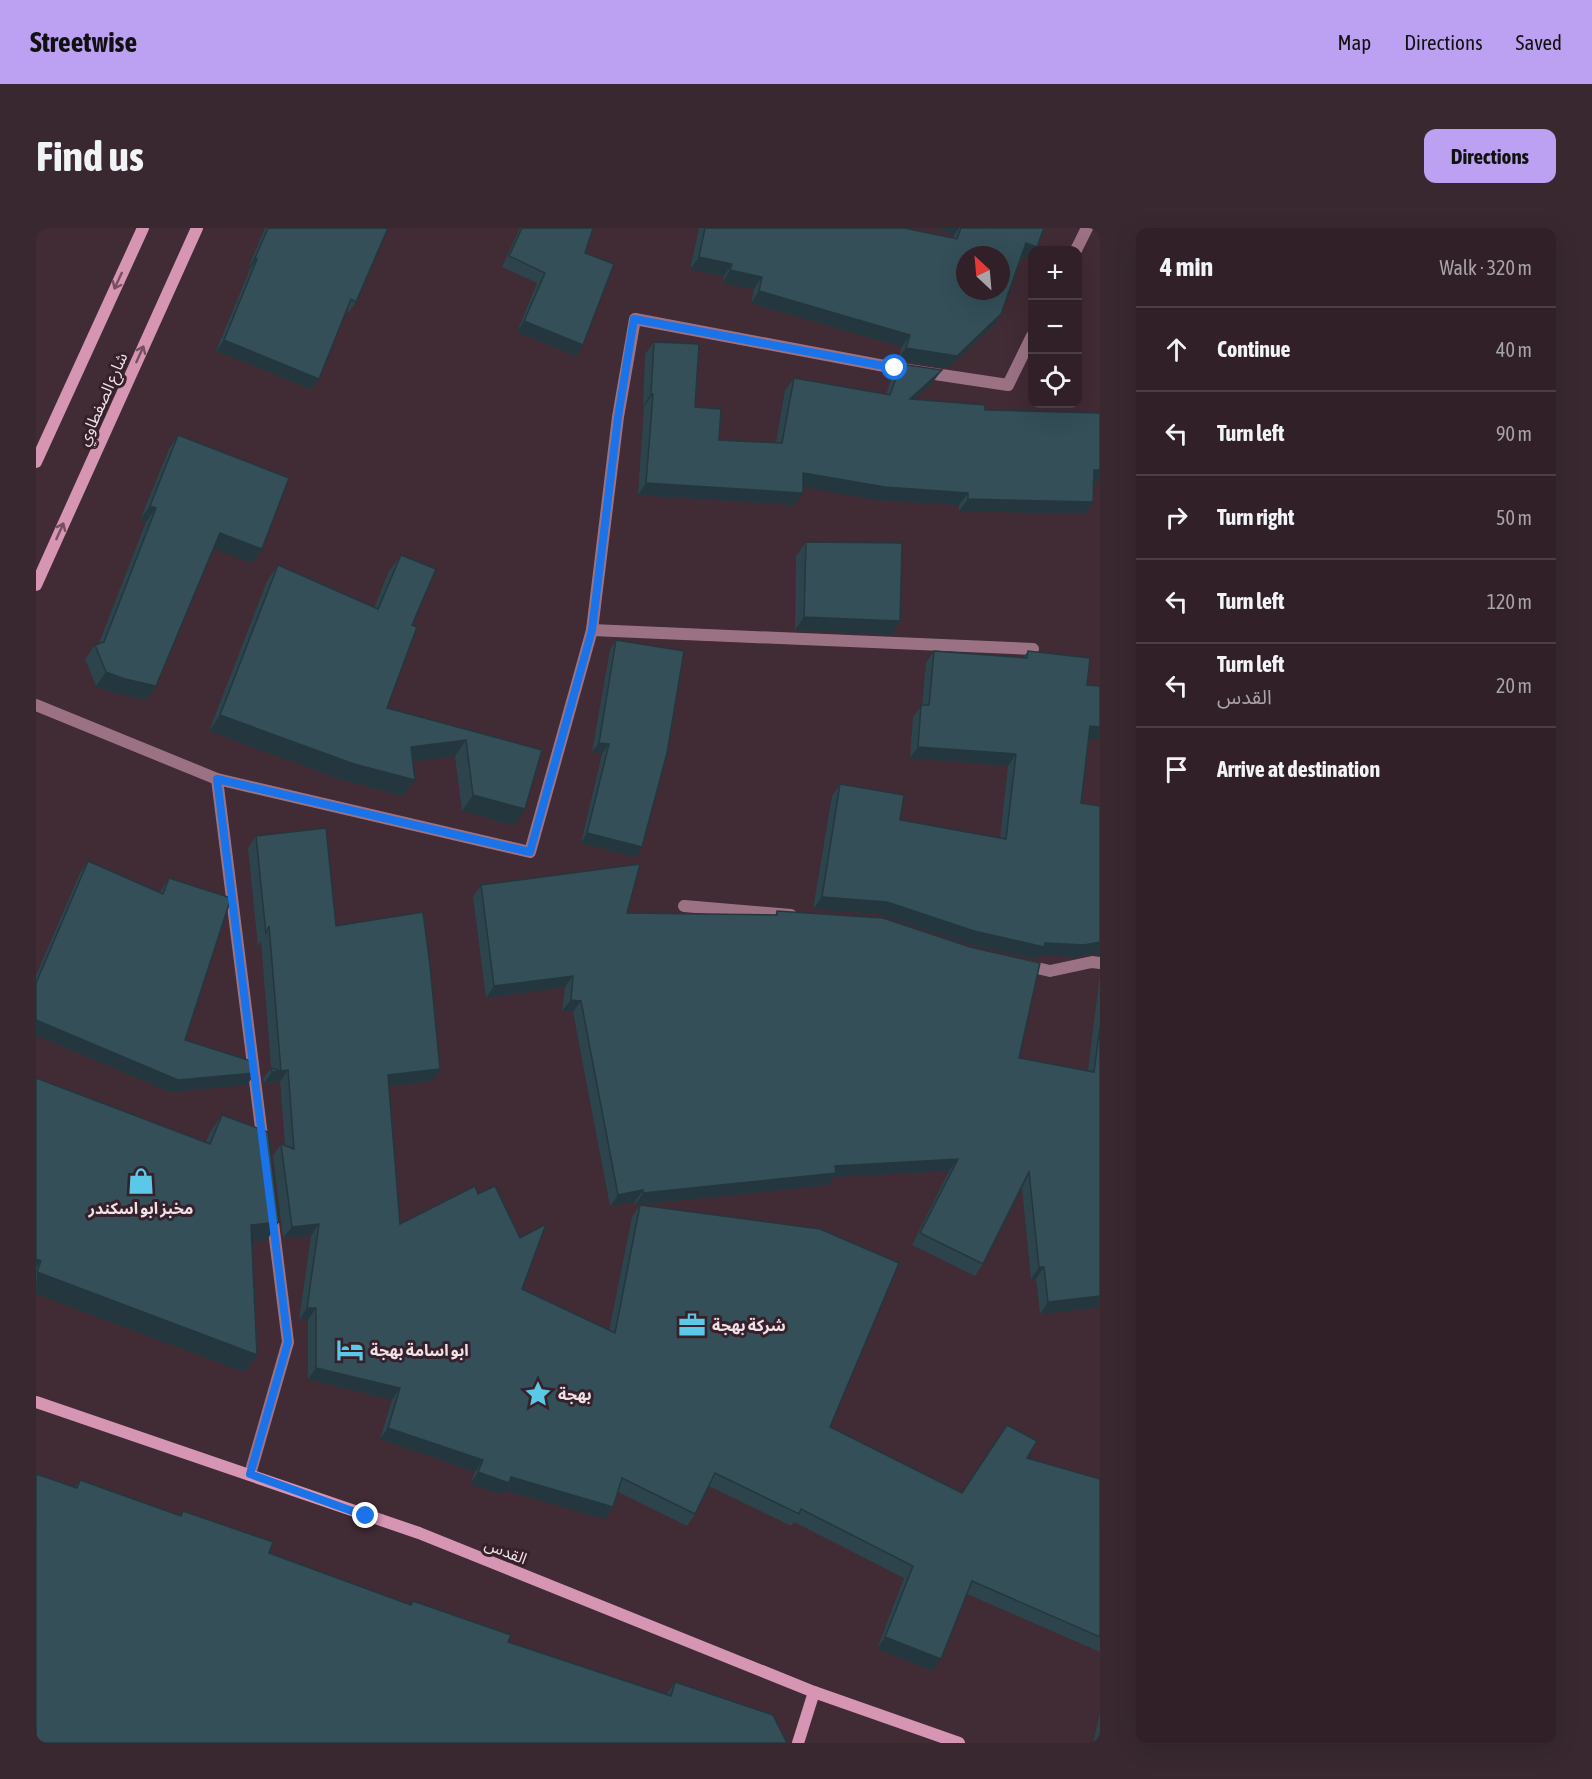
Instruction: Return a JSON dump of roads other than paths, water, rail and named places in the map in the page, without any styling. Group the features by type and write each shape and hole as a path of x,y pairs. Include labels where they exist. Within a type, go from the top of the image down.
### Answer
{"main road":[{"name":"شارع الصفطاوي","path":"36,462 142,228"},
{"name":"شارع الصفطاوي","path":"36,585 197,228"},
{"name":"القدس","path":"36,1402 419,1533 814,1692 959,1743"},
{"path":"798,1743 814,1692"}],"street":[{"path":"1078,246 1087,228"},
{"path":"36,705 217,779 530,852 592,630 618,417 634,319 895,368 1008,385 1028,344"},
{"path":"592,630 1033,649"},
{"path":"217,779 264,1154"},
{"path":"684,906 808,916"},
{"path":"1007,961 1050,971 1092,962 1100,963"},
{"path":"250,1474 288,1342 270,1201"}],"place":[{"name":"مخبز ابو اسكندر","path":"141,1181"},
{"name":"شركة بهجة","path":"692,1325"},
{"name":"ابو اسامة بهجة","path":"350,1350"},
{"name":"بهجة","path":"538,1394"}]}
